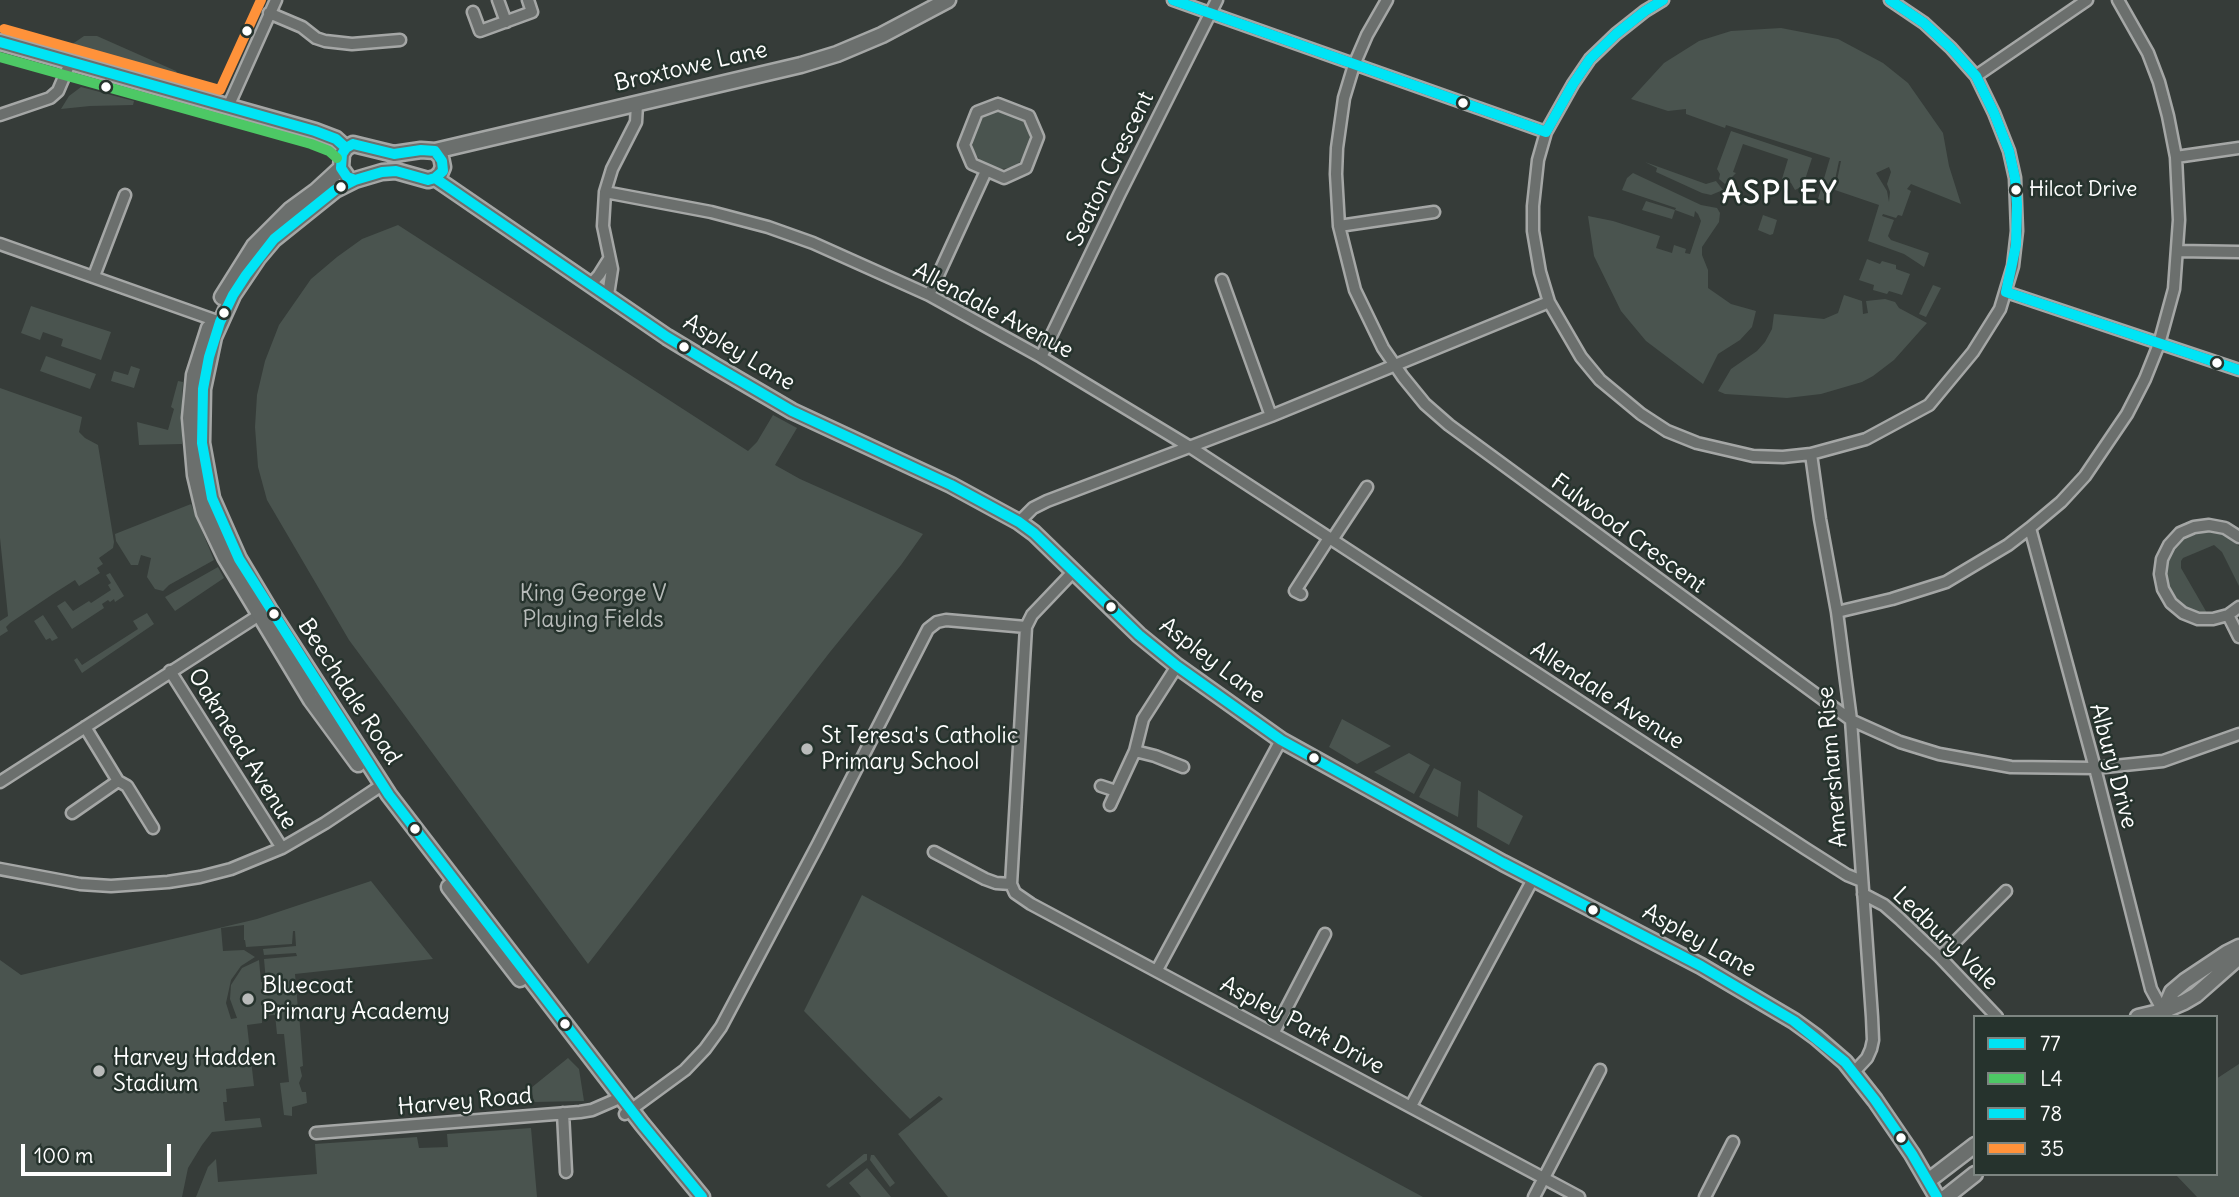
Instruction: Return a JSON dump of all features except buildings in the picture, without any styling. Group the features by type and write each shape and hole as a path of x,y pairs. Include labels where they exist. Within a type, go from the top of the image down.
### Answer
{"main road":[{"name":"Broxtowe Lane","path":"346,148 359,144 394,154 435,151 801,65 837,54 903,26 948,0"},
{"path":"0,42 336,139 346,148 341,154 341,168 347,177 355,180"},
{"path":"435,151 441,157 443,167 435,178"},
{"name":"Beechdale Road","path":"216,320 224,292 254,246 290,210 341,168"},
{"name":"Beechdale Road","path":"435,178 428,180 396,171 355,180 335,190 274,239 258,258 201,347 192,391 190,418 195,475 204,513 218,544 264,612 311,700 379,788 495,949 619,1099 691,1197"},
{"name":"Aspley Lane","path":"435,178 667,337 792,411 951,485 1019,522 1034,533 1139,635 1177,666 1281,740 1533,879 1701,966 1794,1021 1833,1052 1853,1073 1883,1111 1934,1193"},
{"path":"2163,1014 2172,992 2239,947"},
{"path":"2163,1014 2196,995 2239,957"},
{"name":"Beechdale Road","path":"629,1112 702,1197"},
{"path":"1934,1193 1973,1147"},
{"path":"1934,1193 1973,1175"}],"street":[{"path":"228,107 276,0"},
{"path":"498,0 506,22"},
{"path":"473,12 480,31 532,12 528,0"},
{"path":"1173,0 1546,132"},
{"name":"Seaton Crescent","path":"1041,357 1217,0"},
{"name":"Fulwood Crescent","path":"1387,0 1367,35 1344,97 1337,148 1336,194 1339,226 1355,290 1372,328 1394,365 1425,404 1472,444 1851,720 1900,742 1939,754 2011,768 2095,768 2163,761 2239,734"},
{"path":"1663,0 1644,11 1590,59 1546,132 1537,171 1533,231 1540,272 1549,302 1569,339 1600,380 1620,398 1667,431 1697,443 1753,456 1783,457 1811,454 1867,439 1929,405 1973,352 2000,309 2006,292 2016,245 2015,178 2009,151 1994,113 1976,76 1951,48 1924,23 1890,0"},
{"path":"1976,76 2087,0"},
{"path":"1837,612 1946,582 2008,545 2061,502 2085,476 2127,414 2159,344 2174,289 2179,220 2176,157 2159,82 2148,53 2118,0"},
{"path":"269,13 302,27 316,38 325,41 352,44 400,40"},
{"path":"0,115 50,98 58,91 70,63"},
{"path":"608,295 612,269 603,226 606,192 612,169 636,122 637,104"},
{"path":"1002,104 1029,116 1038,137 1026,168 1004,178 986,171 972,164 964,145 977,112 1002,104"},
{"path":"2176,157 2239,148"},
{"path":"929,295 986,171"},
{"name":"Allendale Avenue","path":"606,192 711,212 768,227 813,243 929,295 1041,357 1190,447 1806,849 1847,875 1862,881"},
{"path":"94,276 125,195"},
{"path":"1339,226 1434,212"},
{"path":"0,244 216,320"},
{"path":"2178,251 2239,252"},
{"path":"592,284 608,259"},
{"path":"1222,280 1271,416"},
{"path":"2006,292 2239,370"},
{"path":"1019,522 1033,508 1271,416 1549,302"},
{"name":"Amersham Rise","path":"1811,454 1837,612 1851,720 1873,1040 1867,1058 1853,1073"},
{"path":"1301,594 1296,591 1367,487"},
{"path":"2239,537 2225,528 2209,524 2180,533 2162,558 2160,574 2163,589 2171,603 2183,613 2198,619 2213,620 2228,615 2239,607"},
{"name":"Albury Drive","path":"2030,528 2151,989 2163,1014"},
{"path":"934,852 985,879 1011,884 1026,627 1032,615 1073,572"},
{"path":"0,782 264,612"},
{"path":"2228,615 2239,637"},
{"path":"629,1112 685,1070 721,1027 928,629 937,622 946,620 1026,627"},
{"path":"1110,805 1135,751 1143,719 1177,666"},
{"name":"Oakmead Avenue","path":"170,671 282,848"},
{"path":"85,726 118,781 127,786 153,828"},
{"path":"1157,970 1281,740"},
{"path":"1135,751 1183,767"},
{"path":"72,813 118,781"},
{"path":"1101,786 1116,791"},
{"path":"0,869 80,884 111,886 200,877 231,869 282,848 379,788"},
{"path":"1411,1106 1533,879"},
{"name":"Aspley Park Drive","path":"1011,884 1016,893 1031,904 1579,1197"},
{"path":"1940,957 2006,891"},
{"name":"Ledbury Vale","path":"1863,894 1884,905 1940,957 1995,1015"},
{"path":"1274,1032 1325,934"},
{"path":"1534,1197 1600,1070"},
{"name":"Harvey Road","path":"316,1133 592,1110 619,1099"},
{"path":"563,1113 566,1172"},
{"path":"1705,1197 1733,1142"}],"green space":[{"path":"1781,28 1838,39 1883,63 1908,83 1943,133 1949,166 1961,204 1911,184 1907,189 1911,191 1902,216 1898,215 1896,218 1883,214 1882,216 1894,220 1888,236 1891,240 1929,253 1924,267 1904,254 1868,241 1879,205 1835,190 1841,161 1833,189 1829,188 1825,201 1818,199 1830,158 1726,125 1725,128 1686,114 1686,109 1668,111 1631,99 1664,63 1699,41 1731,31","holes":["1889,167 1891,172 1887,184 1889,202 1887,191 1876,173"]},
{"path":"84,36 97,36 177,73 175,77 68,47"},
{"path":"81,87 134,101 133,105 61,109 69,96"},
{"path":"1001,111 1012,113 1025,124 1030,140 1028,151 1017,164 1001,169 990,167 977,156 972,140 974,129 985,116"},
{"path":"1731,131 1812,158 1803,186 1795,190 1791,183 1782,179 1788,159 1743,144 1733,172 1736,173 1725,184 1719,179 1717,169"},
{"path":"1645,162 1706,184 1716,181 1723,190 1711,195 1702,193 1656,172 1657,168"},
{"path":"1633,173 1701,205 1717,208 1720,213 1719,222 1702,247 1708,270 1708,288 1731,304 1756,311 1752,327 1740,340 1718,354 1703,384 1646,341 1621,311 1594,256 1588,216 1660,236 1656,248 1672,253 1674,245 1686,249 1685,253 1690,254 1701,221 1698,214 1695,211 1694,217 1675,210 1676,208 1622,190 1627,178"},
{"path":"1646,201 1675,210 1672,219 1642,210"},
{"path":"1763,215 1777,220 1773,234 1758,230"},
{"name":"King George V Playing Fields","path":"398,225 748,451 757,442 773,415 797,428 775,465 800,479 923,534 588,964 349,640 267,500 258,467 255,427 257,395 265,361 279,325 311,279 337,257 362,239"},
{"path":"1867,259 1880,264 1882,261 1896,265 1896,269 1910,274 1902,295 1873,290 1874,285 1859,280"},
{"path":"1933,285 1941,288 1926,317 1919,314"},
{"path":"1844,295 1862,301 1863,314 1868,313 1866,301 1885,299 1895,302 1899,308 1927,323 1894,360 1862,382 1821,394 1787,398 1725,394 1718,391 1731,369 1765,342 1772,329 1774,314 1824,319 1838,313"},
{"path":"31,306 111,332 101,360 61,346 63,339 43,332 40,340 21,333"},
{"path":"46,356 96,374 90,389 40,371"},
{"path":"131,366 140,369 134,388 111,381 114,371 128,375"},
{"path":"178,381 183,382 182,444 139,445 137,422 168,430"},
{"path":"0,388 82,417 79,432 98,445 114,542 113,548 99,558 103,564 97,568 100,573 79,586 75,580 10,623 6,627 8,631 0,636 0,621 8,616 0,538"},
{"path":"191,504 214,560 163,591 155,589 147,577 151,558 141,555 138,565 131,565 116,541 115,534"},
{"path":"2206,531 2223,534 2239,546 2239,586 2222,552 2214,545 2183,558 2181,568 2207,613 2198,613 2184,607 2172,594 2166,578 2168,560 2176,545 2190,535"},
{"path":"218,567 224,578 175,611 165,597"},
{"path":"110,573 124,596 115,602 114,599 110,602 108,600 102,604 104,608 72,629 57,606 65,601 73,611 89,601 91,603 111,590 108,585 111,583 106,575"},
{"path":"147,613 154,624 82,673 74,660 77,658 82,665 138,629 133,621"},
{"path":"43,615 58,638 52,641 50,638 46,640 34,621"},
{"path":"1342,719 1391,746 1357,764 1329,747"},
{"path":"1409,753 1430,765 1414,794 1374,772"},
{"path":"1434,768 1461,782 1458,817 1419,797"},
{"path":"1478,790 1523,816 1509,845 1477,827"},
{"path":"371,881 433,959 295,974 298,1009 291,1011 292,1014 299,1013 303,1066 300,1067 302,1076 299,1083 302,1092 306,1092 307,1103 292,1107 292,1116 284,1115 280,1083 289,1082 284,1034 277,1034 275,1015 262,1016 262,1023 247,1025 254,1086 226,1089 227,1102 223,1102 225,1121 260,1118 262,1127 212,1132 188,1168 182,1197 0,1197 0,960 21,975 257,919","holes":["244,925 246,947 292,944 295,931 296,946 263,949 264,955 296,953 297,956 264,959 266,982 261,982 259,960 242,968 231,985 230,999 237,1018 231,1019 226,1003 231,980 241,966 255,957 244,950 223,951 221,928"]},
{"path":"862,895 1423,1197 948,1197 898,1134 943,1099 939,1096 910,1119 804,1011"},
{"path":"568,1058 579,1069 584,1101 534,1102 531,1088"},
{"path":"2239,1064 2239,1197 2197,1197 2177,1176 2218,1176 2218,1078"},
{"path":"531,1128 537,1197 196,1197 208,1167 216,1159 218,1182 317,1174 315,1144 417,1137 419,1148 448,1147 447,1134"},
{"path":"867,1154 867,1160 829,1188 826,1185"},
{"path":"871,1155 874,1155 895,1183 890,1187 870,1160"},
{"path":"867,1168 891,1197 861,1197 849,1183"}],"transit line":[{"name":"35","path":"4,29 220,90 261,0"},
{"name":"78","path":"1173,0 1546,132 1590,59 1616,34 1663,0"},
{"name":"78","path":"1890,0 1924,23 1951,48 1976,76 1994,113 2009,151 2017,204 2016,245 2006,292 2239,370"},
{"name":"77","path":"0,42 315,131 336,139 346,148"},
{"name":"L4","path":"0,57 311,144 329,151 337,158"},
{"name":"77","path":"353,144 394,154 435,151 442,161 443,171 428,180 396,171 355,180 347,177 341,168 342,154 353,144"},
{"name":"77","path":"435,178 667,337 715,366 792,411 951,485 1019,522 1034,533 1139,635 1177,666 1281,740 1503,863 1701,966 1794,1021 1845,1062 1912,1154 1937,1197"},
{"name":"77","path":"355,180 335,190 274,239 246,275 220,322 203,389 202,443 212,498 239,559 389,795 642,1124 702,1197"}],"place":[{"name":"Hilcot Drive","path":"2016,190"},
{"name":"St Teresa's Catholic Primary School","path":"807,749"},
{"name":"Bluecoat Primary Academy","path":"248,999"},
{"name":"Harvey Hadden Stadium","path":"99,1071"}],"district":[{"name":"ASPLEY","path":"1780,194"}]}
